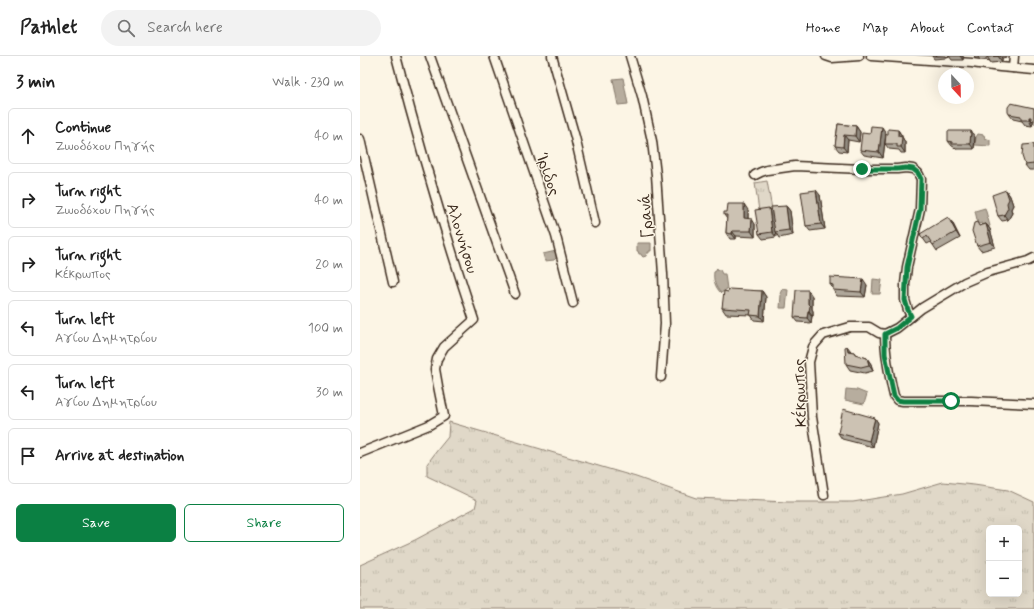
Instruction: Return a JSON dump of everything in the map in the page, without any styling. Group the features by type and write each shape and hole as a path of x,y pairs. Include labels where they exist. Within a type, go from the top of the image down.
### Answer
{"street":[{"name":"Αλοννήσου","path":"360,453 429,424 444,416 435,369 437,359 444,347 474,320 458,273 420,145 396,56"},
{"name":"Αλοννήσου","path":"430,56 515,294"},
{"name":"Ίριδος","path":"494,56 556,236 574,302"},
{"path":"552,56 576,136 595,223"},
{"name":"Γρανά","path":"630,56 642,96 652,141 656,175 663,267 665,324 661,377"},
{"path":"826,56 832,58 859,56"},
{"path":"871,56 972,63 1034,70"},
{"path":"1013,68 1014,56"},
{"path":"360,139 394,282"},
{"path":"755,175 767,170 795,166 862,169 906,168 913,169 918,173 921,179 920,209 907,267 905,300 911,316"},
{"path":"1034,258 988,272 965,282 922,308 897,328 885,334 885,354 887,366 894,396 897,400 1034,404"},
{"name":"Κέκρωπος","path":"824,495 812,417 809,362 813,347 823,336 850,327 869,328 885,334"}],"green space":[{"path":"767,181 772,209 759,211 755,183"},
{"path":"449,422 636,477 696,498 788,502 853,502 902,494 943,482 1008,490 1034,502 1034,609 360,609 360,565 415,540 475,508 477,500 427,476 427,464 448,437"}],"shaded area":[{"path":"623,78 628,104 618,105 613,79"},
{"path":"978,134 984,135 985,138 990,140 990,146 975,145"},
{"path":"985,208 990,226 984,228 982,223 978,224 975,211"},
{"path":"637,243 651,243 651,251 643,257 637,251"},
{"path":"556,251 557,257 554,260 545,261 543,254"},
{"path":"717,268 722,274 725,274 727,289 721,293 714,281 714,272"},
{"path":"873,279 882,280 880,294 872,294"},
{"path":"782,289 788,290 786,308 780,308 780,294"},
{"path":"846,389 857,390 867,394 864,404 845,400"}],"building":[{"path":"1011,103 1034,108 1034,121 1031,120 1031,117 1029,117 1029,120 1021,120 1021,116 1009,114 1008,107"},
{"path":"838,124 856,126 855,136 844,135 843,147 835,146"},
{"path":"871,126 882,127 879,152 860,150 862,133 870,134"},
{"path":"888,129 898,130 898,136 902,137 901,147 897,147 897,144 885,144"},
{"path":"948,131 971,131 970,144 952,144 952,142 948,141"},
{"path":"1034,144 1034,164 1025,165 1022,156 1023,145"},
{"path":"816,190 821,224 806,226 801,192"},
{"path":"1006,190 1009,199 1007,203 1008,208 1004,215 998,216 992,195"},
{"path":"728,204 744,204 744,218 752,219 751,231 732,231 732,234 726,233 727,215 724,215 724,212 727,212"},
{"path":"786,206 789,230 775,232 771,207"},
{"path":"769,208 772,232 759,234 755,210"},
{"path":"948,217 956,232 933,245 927,236 923,239 920,234"},
{"path":"977,222 979,226 986,224 991,242 977,246 972,231 974,223"},
{"path":"830,277 863,279 861,292 833,290 833,285 830,284"},
{"path":"729,289 762,291 760,316 750,315 751,310 722,308 724,291 728,292"},
{"path":"796,290 808,290 808,304 810,306 807,318 794,317"},
{"path":"847,346 848,351 867,358 869,365 861,367 846,364 845,347"},
{"path":"843,409 875,418 869,441 838,433"}],"route":[{"path":"862,169 913,169 918,173 921,179 920,209 907,267 905,300 911,316 897,328 885,334 885,354 894,396 897,400 951,401"}]}
